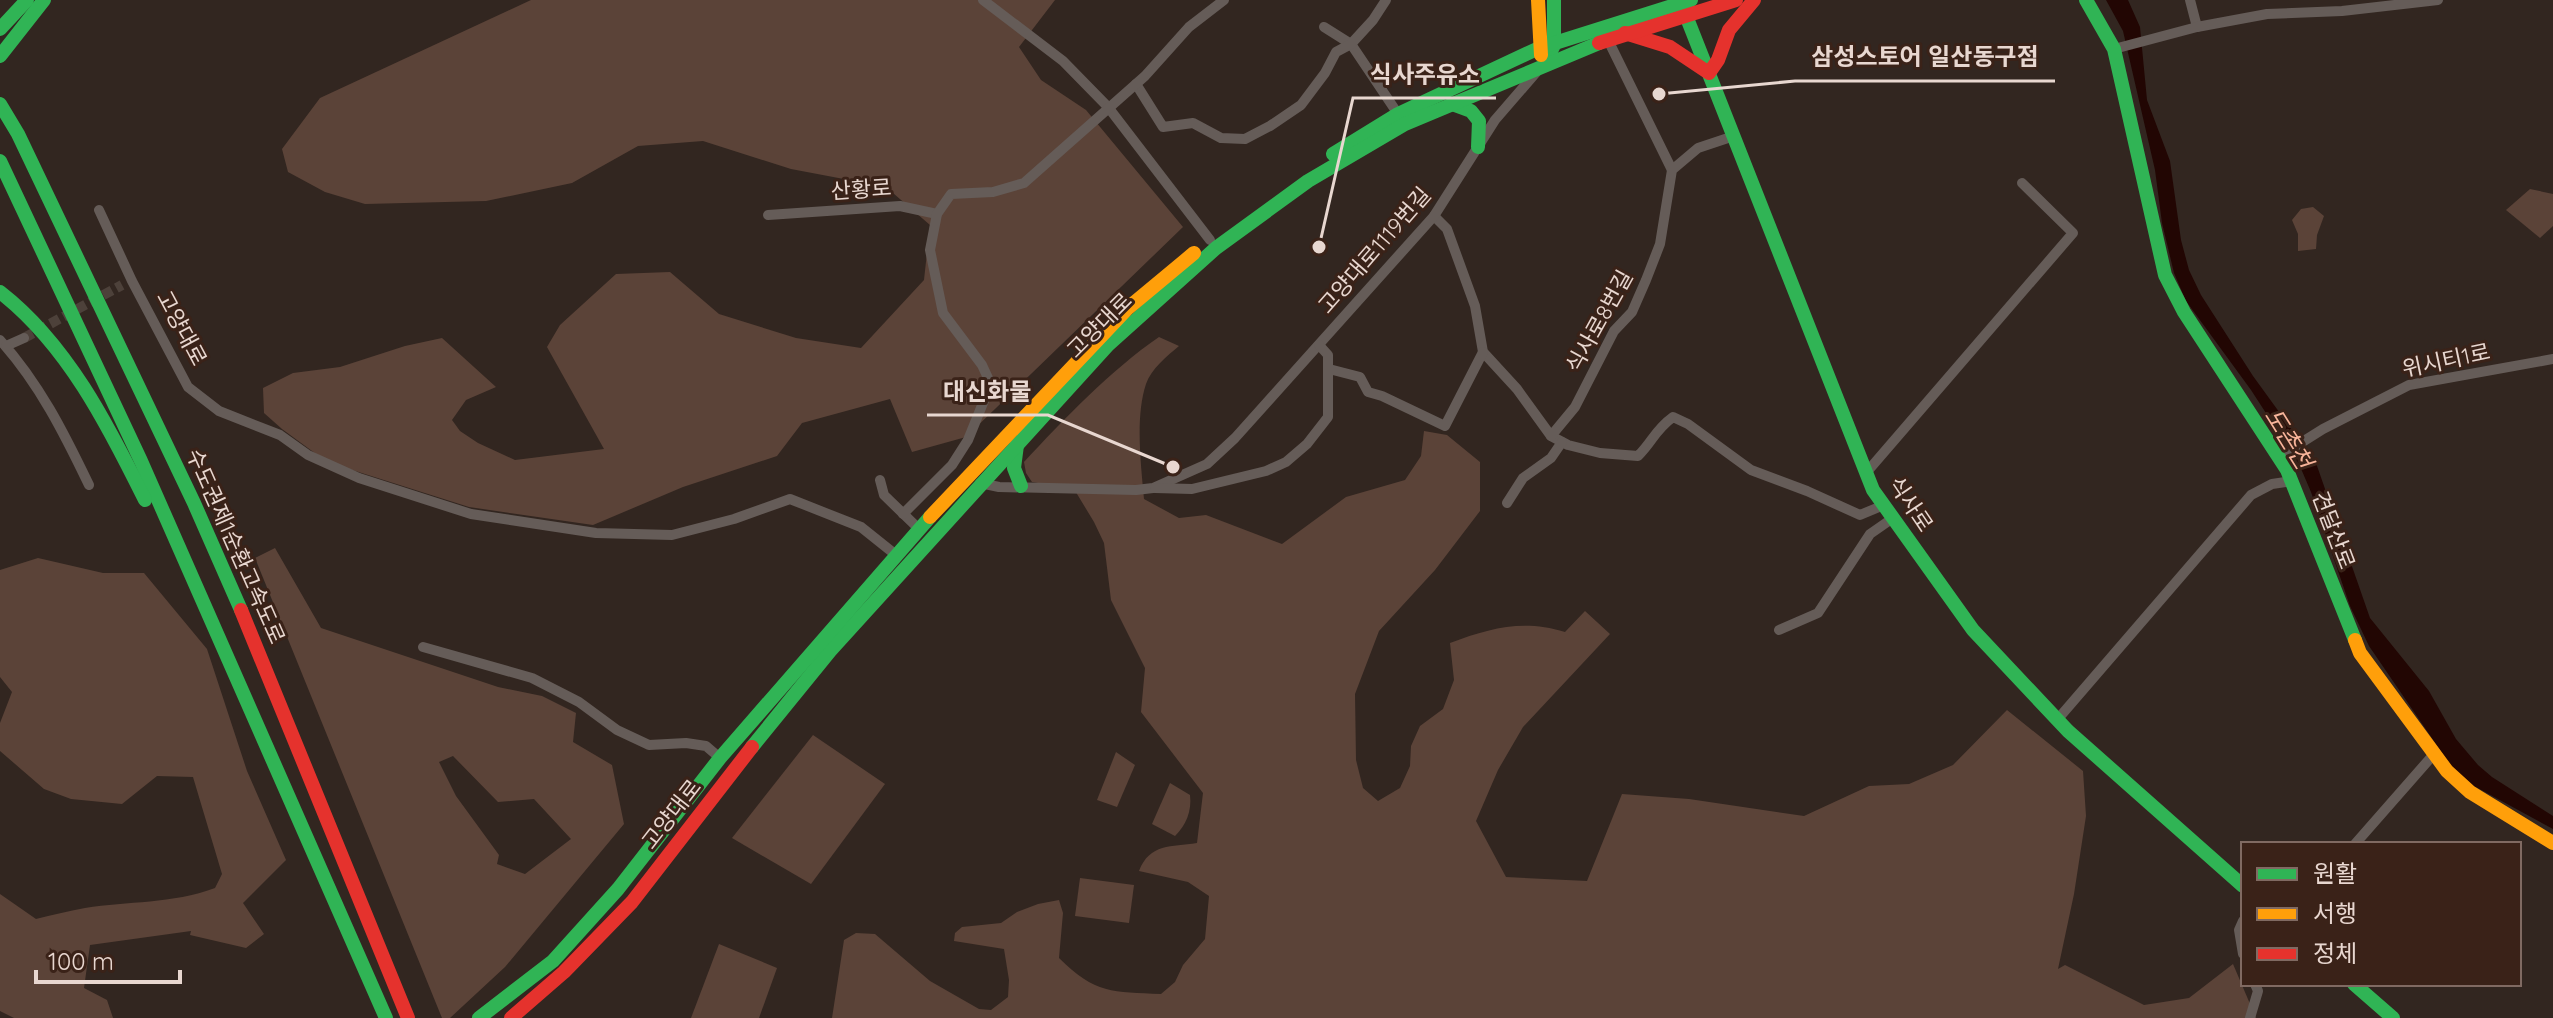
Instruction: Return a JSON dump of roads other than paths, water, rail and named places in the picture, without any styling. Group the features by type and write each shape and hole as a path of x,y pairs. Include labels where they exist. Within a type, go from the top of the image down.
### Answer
{"main road":[{"path":"0,29 27,0"},
{"path":"0,44 41,0"},
{"path":"0,56 41,0"},
{"path":"1538,0 1546,47"},
{"path":"1544,64 1554,0"},
{"name":"고양대로","path":"479,1018 553,961 618,889 720,758 965,478 1128,308 1210,240 1305,171 1398,114 1546,47 1684,5 1736,0"},
{"path":"1625,33 1641,41 1673,48 1693,65 1709,73 1718,60 1729,30 1754,0"},
{"name":"견달산로","path":"2086,0 2118,48 2165,275 2184,312 2283,454 2360,653 2447,771 2470,792 2553,843"},
{"name":"고양대로","path":"511,1018 564,972 632,902 734,769 821,663 1017,444 1108,345 1216,248 1308,181 1405,124 1625,33 1684,5"},
{"name":"식사로","path":"1684,5 1873,490 1973,630 2057,720 2241,884"},
{"path":"0,85 19,134"},
{"path":"0,104 19,134"},
{"path":"1452,104 1471,111 1479,121 1478,147"},
{"name":"수도권제1순환고속도로","path":"19,134 243,613 408,1016"},
{"path":"0,161 141,461 386,1018"},
{"path":"0,292 27,315 62,357 107,430 181,576 224,647"},
{"path":"1017,444 1014,468 1021,486"},
{"path":"2356,986 2393,1018"}],"street":[{"path":"983,0 1063,61 1108,107 1210,240"},
{"path":"903,514 952,465 968,440 985,398 988,378 982,365 943,313 930,250 937,214 951,194 993,192 1024,183 1136,84 1189,27 1224,0"},
{"path":"1136,84 1163,127 1193,123 1221,138 1245,139 1301,105 1336,52 1351,44 1386,0"},
{"path":"2190,0 2197,27"},
{"path":"2118,48 2197,27 2267,14 2342,11 2438,0"},
{"path":"1324,27 1351,44 1398,114"},
{"path":"1608,40 1672,170 1698,148 1734,136"},
{"name":"고양대로1119번길","path":"1153,488 1207,464 1235,438 1434,216 1495,120 1544,64"},
{"name":"식사로8번길","path":"1551,436 1575,407 1614,331 1632,312 1660,244 1672,170"},
{"path":"1866,473 2073,233 2022,183"},
{"name":"산황로","path":"768,215 900,206 937,214"},
{"name":"고양대로","path":"99,210 127,283 188,387 219,411 280,435 308,455 359,478 471,514 596,533 672,535 734,519 790,499 861,527 896,555"},
{"path":"1434,216 1447,229 1470,293 1483,352 1517,389 1551,436 1600,453 1638,456 1648,446 1657,429 1673,417 1688,424 1751,470 1860,515 1884,505"},
{"path":"24,338 3,343 24,366 60,425 89,485"},
{"name":"고양대로1119번길","path":"965,478 999,487 1192,489 1266,471 1286,462 1307,444 1328,417 1328,355 1319,345"},
{"path":"1329,369 1360,377 1368,392 1445,426 1483,352"},
{"name":"위시티1로","path":"2283,454 2409,385 2553,359"},
{"path":"1507,503 1523,478 1551,458 1562,442"},
{"path":"880,480 884,495 919,529"},
{"path":"2057,720 2251,495 2272,484 2292,481"},
{"path":"1779,630 1818,613 1870,534 1893,518"},
{"name":"고양대로","path":"423,647 532,678 579,702 617,730 649,745 686,743 706,746 720,758"},
{"path":"2357,842 2434,754"},
{"path":"2250,1018 2258,991 2256,986"}],"water":[{"name":"도촌천","path":"2106,0 2128,0 2140,27 2147,100 2170,161 2181,240 2189,270 2201,295 2253,376 2316,463 2370,618 2429,691 2456,739 2478,765 2553,816 2553,829 2474,786 2451,766 2369,646 2350,606 2299,464 2251,390 2186,301 2174,273 2162,223 2155,170 2123,31"}],"tunnel":[{"path":"24,338 122,285"}],"place":[{"name":"삼성스토어 일산동구점","path":"1659,94"},
{"name":"식사주유소","path":"1319,247"},
{"name":"대신화물","path":"1173,467"}]}
